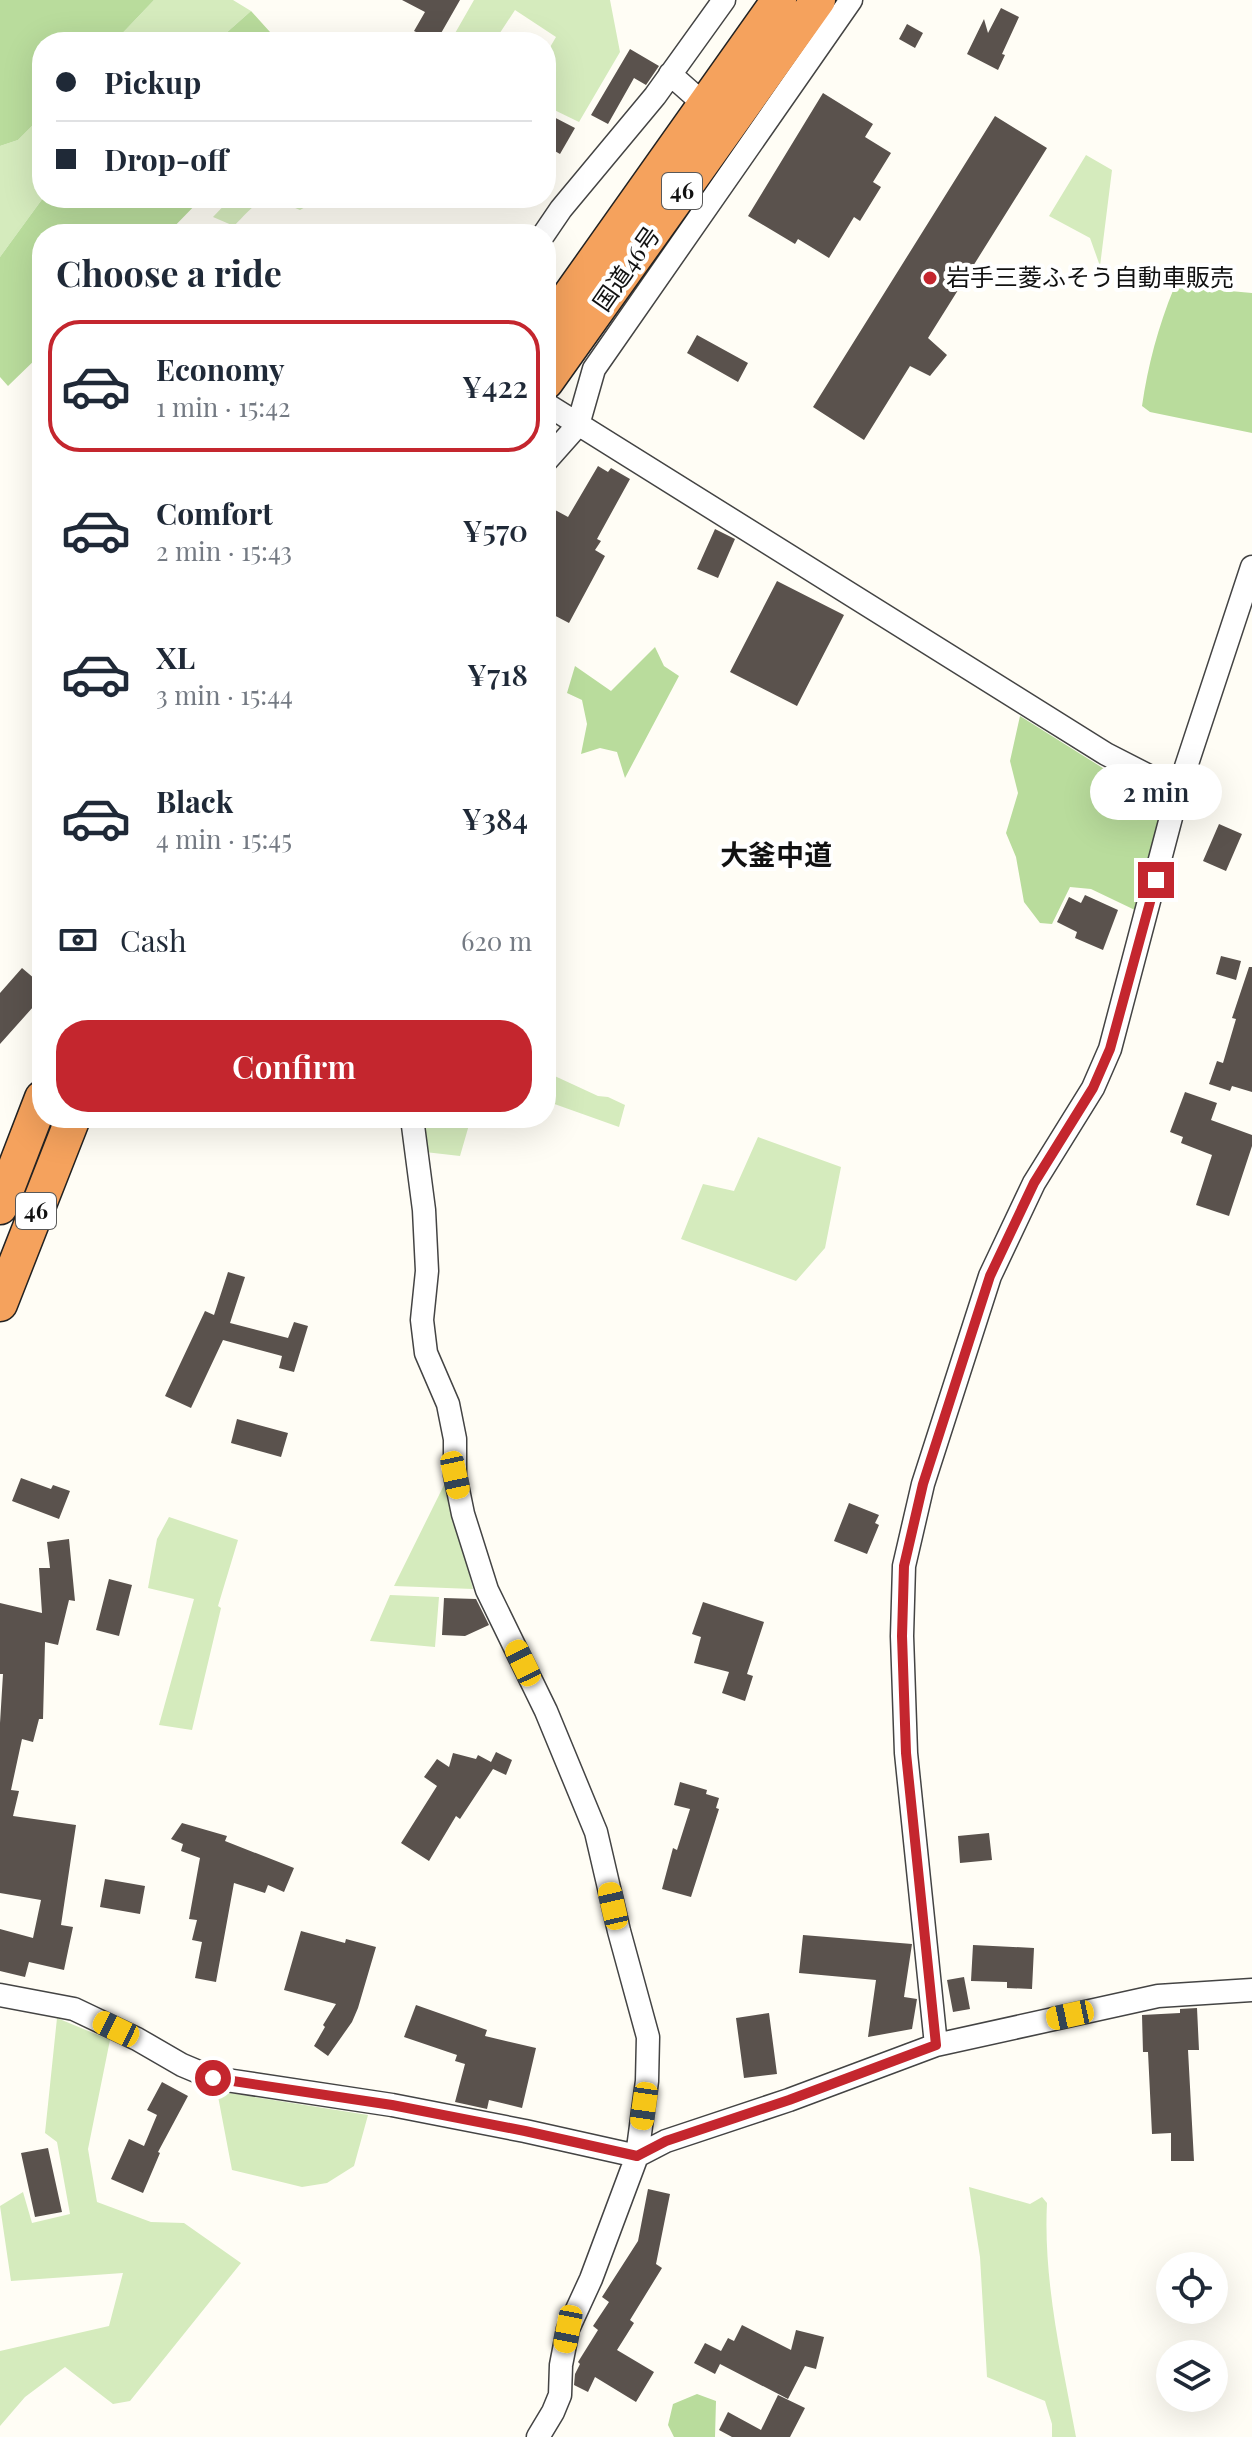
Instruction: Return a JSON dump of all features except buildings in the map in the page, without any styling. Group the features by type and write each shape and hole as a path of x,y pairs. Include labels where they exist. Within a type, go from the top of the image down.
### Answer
{"highway":[{"name":"国道46号","path":"556,315 779,0"},
{"name":"国道46号","path":"556,368 818,0"},
{"name":"46","path":"0,1207 32,1124"},
{"name":"46","path":"0,1304 69,1128"}],"street":[{"path":"551,224 636,119 724,0"},
{"path":"556,450 578,425 594,369 851,0"},
{"path":"670,74 705,105"},
{"path":"556,411 1106,754 1178,791"},
{"path":"936,2045 906,1753 902,1636 904,1566 923,1484 990,1276 1034,1183 1093,1088 1110,1049 1178,791 1252,567"},
{"path":"413,1128 424,1210 427,1271 422,1320 426,1353 448,1404 455,1439 455,1475 463,1514 487,1590 546,1711 596,1832 648,2037 647,2081 637,2156 591,2279 568,2329 561,2365 560,2395 538,2437"},
{"path":"0,1995 74,2009 213,2078 392,2105 637,2156 666,2141 789,2100 936,2045 1158,1996 1252,1990"}],"green space":[{"path":"0,0 154,0 124,32 32,32 32,126 18,140 0,146"},
{"path":"154,0 233,0 251,11 227,32 124,32"},
{"path":"474,0 610,0 620,52 579,122 556,111 556,32 548,32 515,10 501,32 456,32"},
{"path":"251,11 270,32 227,32"},
{"path":"32,126 32,208 36,208 0,257 0,146 18,140"},
{"path":"1086,155 1112,170 1100,266 1090,238 1049,216"},
{"path":"36,208 192,208 177,224 32,224 32,363 8,386 0,377 0,257"},
{"path":"222,208 252,208 236,224 213,217"},
{"path":"1174,288 1252,293 1252,433 1150,412 1142,406 1154,346"},
{"path":"655,647 664,666 679,676 625,778 617,752 600,748 581,754 587,724 582,700 567,693 575,666 611,691"},
{"path":"1020,716 1106,770 1163,792 1165,800 1137,911 1091,889 1070,887 1052,924 1040,923 1024,902 1016,857 1006,833 1018,793 1010,761"},
{"path":"556,1077 625,1105 619,1127 556,1105"},
{"path":"422,1128 468,1128 460,1156 425,1152"},
{"path":"758,1137 841,1167 825,1248 796,1281 681,1239 703,1184 734,1191"},
{"path":"446,1481 473,1589 394,1586"},
{"path":"169,1517 238,1540 218,1606 221,1608 192,1730 159,1725 194,1599 148,1588 157,1539"},
{"path":"390,1595 439,1597 435,1647 370,1641"},
{"path":"57,2018 110,2040 88,2149 97,2202 151,2222 184,2223 241,2263 130,2401 113,2404 65,2367 25,2397 0,2426 0,2351 109,2326 123,2273 11,2281 0,2206 23,2192 32,2223 70,2214 57,2142 45,2133"},
{"path":"217,2091 368,2115 354,2166 327,2183 302,2187 232,2170"},
{"path":"969,2187 1030,2204 1042,2197 1047,2203 1051,2291 1076,2437 1052,2437 1052,2424 1045,2401 987,2377 980,2257"},
{"path":"697,2394 716,2401 715,2437 674,2437 668,2425 673,2404"}],"place":[{"name":"岩手三菱ふそう自動車販売","path":"930,278"}],"district":[{"name":"大釜中道","path":"776,855"}],"route":[{"path":"213,2078 392,2105 637,2156 666,2141 789,2100 936,2045 906,1753 902,1636 904,1566 923,1484 990,1276 1034,1183 1093,1088 1110,1049 1156,880"}]}
